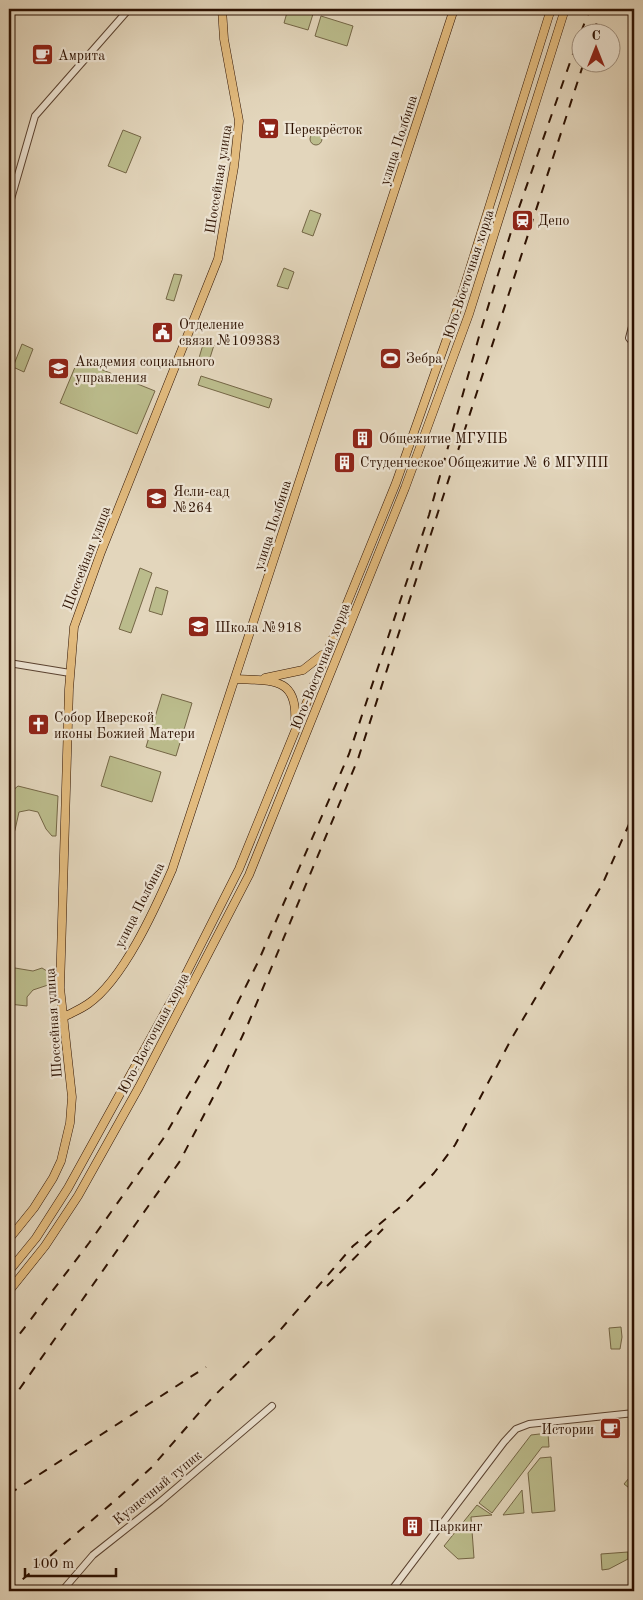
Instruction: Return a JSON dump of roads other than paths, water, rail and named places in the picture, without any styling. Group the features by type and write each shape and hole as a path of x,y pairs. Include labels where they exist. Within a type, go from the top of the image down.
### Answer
{"main road":[{"name":"Шоссейная улица","path":"9,1240 34,1208 53,1178 65,1146 72,1097 60,988 70,673 78,612 218,259 234,167 239,121 224,39 222,9"},
{"name":"улица Полбина","path":"64,1017 88,1004 106,987 122,966 172,870 454,9"},
{"name":"Юго-Восточная хорда","path":"9,1271 36,1238 68,1188 185,976 239,869 396,483 458,310 551,9"},
{"name":"Юго-Восточная хорда","path":"9,1291 45,1246 78,1196 139,1087 249,875 406,488 463,332 564,9"},
{"path":"251,680 303,670 318,661 330,644"},
{"path":"236,679 276,682 288,688 295,706 295,729"}],"street":[{"path":"9,206 34,116 129,9"},
{"path":"634,319 629,338 634,344"},
{"path":"9,663 70,673"},
{"name":"Кузнечный тупик","path":"62,1591 92,1555 160,1502 272,1406"},
{"path":"391,1591 504,1442 516,1429 529,1424 634,1414"}],"railway":[{"path":"585,22 590,9"},
{"path":"597,22 601,9"},
{"path":"9,1348 89,1243 163,1139 213,1052 258,962 349,754 429,515 480,333 515,219 570,62"},
{"path":"9,1404 180,1161 221,1082 248,1024 358,759 581,72"},
{"path":"9,1591 152,1467 212,1398 275,1336 353,1246 406,1202 434,1173 455,1145 513,1036 602,885 634,813"},
{"path":"327,1286 383,1229"},
{"path":"9,1494 206,1367"}],"place":[{"name":"Амрита","path":"42,55"},
{"name":"Перекрёсток","path":"268,129"},
{"name":"Депо","path":"522,220"},
{"name":"Отделение связи №109383","path":"163,332"},
{"name":"Зебра","path":"390,358"},
{"name":"Академия социального управления","path":"59,369"},
{"name":"Общежитие МГУПБ","path":"363,438"},
{"name":"Студенческое Общежитие № 6 МГУПП","path":"344,462"},
{"name":"Ясли-сад №264","path":"157,499"},
{"name":"Школа №918","path":"199,627"},
{"name":"Собор Иверской иконы Божией Матери","path":"38,725"},
{"name":"Истории","path":"610,1429"},
{"name":"Паркинг","path":"413,1526"}]}
